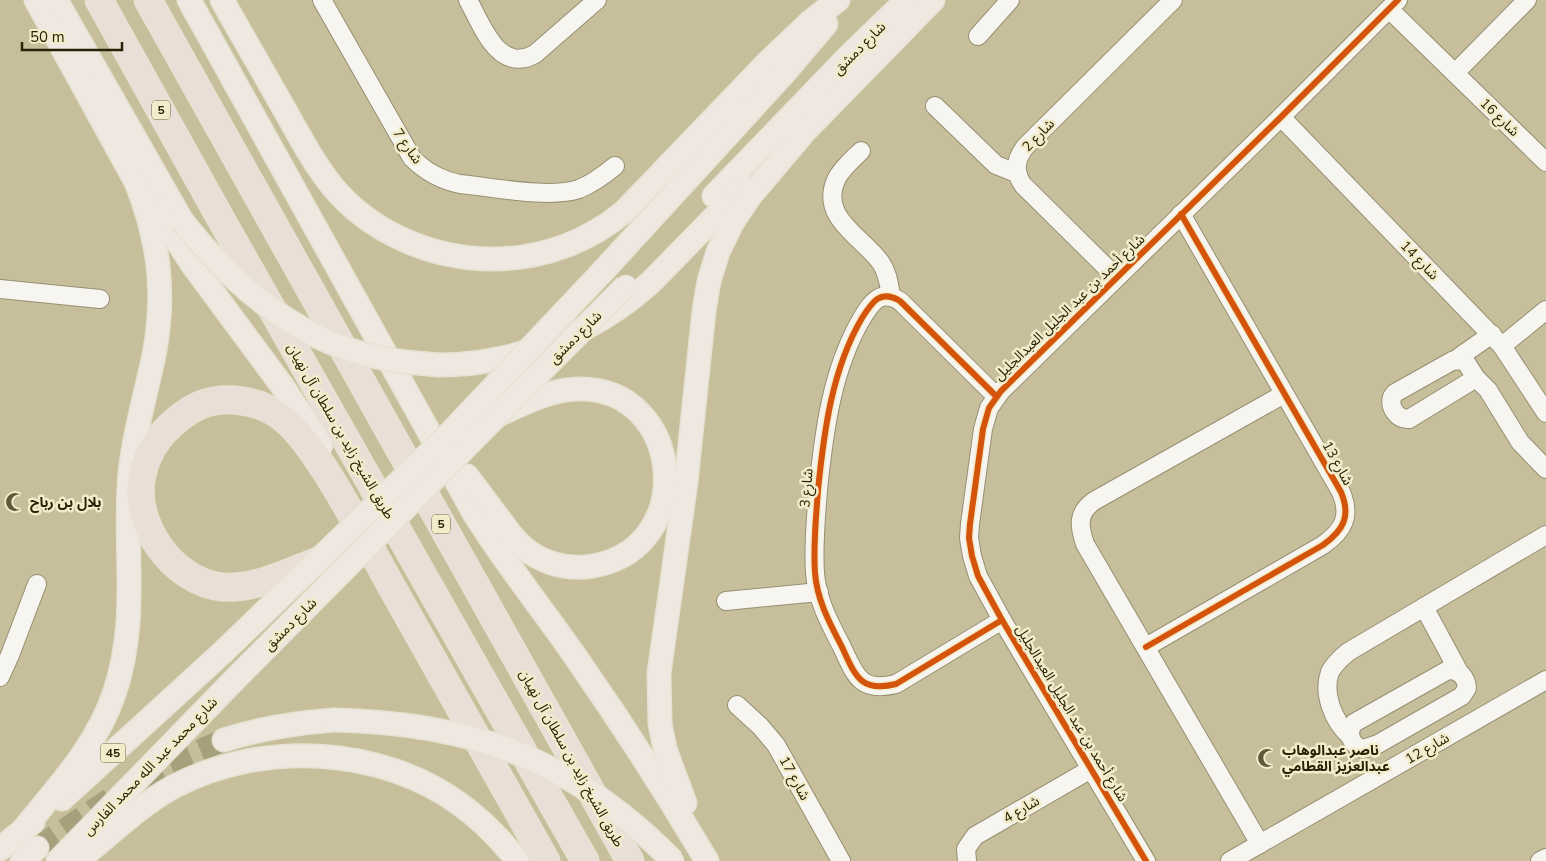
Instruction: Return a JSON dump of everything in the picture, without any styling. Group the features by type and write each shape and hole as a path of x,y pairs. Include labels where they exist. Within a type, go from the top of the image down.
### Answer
{"highway":[{"name":"طريق الشيخ زايد بن سلطان آل نهيان","path":"99,0 585,861"},
{"name":"طريق الشيخ زايد بن سلطان آل نهيان","path":"148,0 630,861"},
{"path":"318,561 265,582 222,587 203,582 185,573 162,553 146,520 141,498 141,477 152,447 176,421 189,411 206,403 240,401 258,405 284,418 298,433 322,466 356,521 461,712 546,861"}],"main road":[{"path":"36,0 124,157 192,264 277,380 324,449 398,578 431,644 461,712"},
{"path":"56,0 182,221 200,243 238,283 259,301 300,327 337,344 392,360 438,365 477,363 511,356 578,332 608,315 637,295 764,166 806,130"},
{"path":"189,0 488,535 516,577 602,694 658,779 707,861"},
{"path":"222,0 312,158 344,199 384,230 411,243 444,254 501,259 526,256 559,248 578,241 612,221 625,211 769,61 810,22 838,0"},
{"name":"شارع دمشق","path":"22,831 91,773 222,653 450,433 604,270 787,70 846,0"},
{"name":"شارع دمشق","path":"242,672 626,286 850,55 907,0"},
{"path":"711,861 674,777 665,749 660,724 658,697 662,648 686,482 704,311 709,281 716,259 732,223 750,196 806,130 934,0"},
{"path":"22,831 71,771 99,729 114,695 125,653 130,607 128,516 130,473 136,429 154,353 160,292 158,255 150,218 124,157"},
{"path":"417,410 522,547 542,559 567,568 600,565 626,553 650,532 658,518 665,493 666,481 663,454 658,440 646,420 627,403 610,395 592,390 567,390 555,392 497,416"},
{"name":"شارع محمد عبد الله محمد الفارس","path":"58,861 242,672"},
{"path":"224,740 278,726 334,720 391,722 470,737 542,763 587,789 629,820 673,861"},
{"path":"77,861 135,812 185,781 244,762 273,757 294,756 350,760 414,778 460,804 482,821 518,861"},
{"name":"45","path":"0,849 22,831"}],"street":[{"name":"شارع 7","path":"322,0 412,158 432,174 460,184 551,194 581,188 615,166"},
{"path":"468,0 494,45 508,58 515,60 522,60 535,54 597,0"},
{"path":"978,36 1010,0"},
{"name":"شارع 2","path":"1016,173 1019,156 1024,147 1173,0"},
{"path":"1455,73 1527,0"},
{"name":"شارع 16","path":"1394,4 1455,73 1546,162"},
{"name":"شارع أحمد بن عبد الجليل العبدالجليل","path":"1146,861 1002,620 978,576 969,538 986,415 996,396 1394,4"},
{"path":"935,106 996,165 1016,173 1023,186 1116,277"},
{"name":"شارع 14","path":"1281,117 1497,341 1546,413"},
{"path":"860,151 836,179 832,197 833,206 842,223 880,261 887,275 891,296 905,305 996,396"},
{"name":"شارع 13","path":"1146,647 1324,544 1332,538 1346,518 1346,508 1341,492 1181,214"},
{"path":"0,289 100,299"},
{"name":"شارع 3","path":"891,296 878,298 867,310 850,342 834,388 820,467 814,537 818,592 829,621 854,672 860,680 870,686 886,687 903,680 1002,620"},
{"path":"1546,310 1497,341 1466,367 1488,390 1520,442 1546,469"},
{"path":"1260,844 1085,544 1080,528 1083,512 1094,501 1284,394"},
{"path":"1424,607 1466,682 1465,694 1378,744 1363,749 1356,745 1341,726 1330,704 1328,694 1330,672 1341,658 1537,535 1546,521"},
{"path":"1,670 37,584"},
{"path":"726,602 818,592"},
{"path":"1350,736 1351,727 1363,717 1445,671 1455,670 1459,672"},
{"name":"شارع 12","path":"1230,861 1444,739 1544,687"},
{"name":"شارع 17","path":"737,705 760,726 776,745 841,861"},
{"path":"1431,715 1429,719 1430,728 1435,736 1444,739"},
{"path":"1402,730 1409,733 1415,739 1418,746 1417,754"},
{"name":"شارع 4","path":"967,861 966,850 976,836 1091,769"},
{"path":"1540,861 1546,858"}],"tunnel":[{"path":"141,779 167,764 224,740"},
{"path":"37,848 114,796"}],"cycle path":[{"path":"1146,861 1002,620 978,576 969,538 983,429 989,408 1001,391 1398,0"},
{"path":"1146,647 1323,545 1341,528 1345,515 1341,492 1181,214"},
{"path":"996,396 900,301 887,296 873,302 862,318 843,358 831,401 823,445 818,490 814,563 818,593 825,612 855,673 867,684 874,686 896,684 1002,620"}],"place":[{"name":"بلال بن رباح","path":"15,502"},
{"name":"ناصر عبدالوهاب عبدالعزيز القطامي","path":"1267,758"}]}
